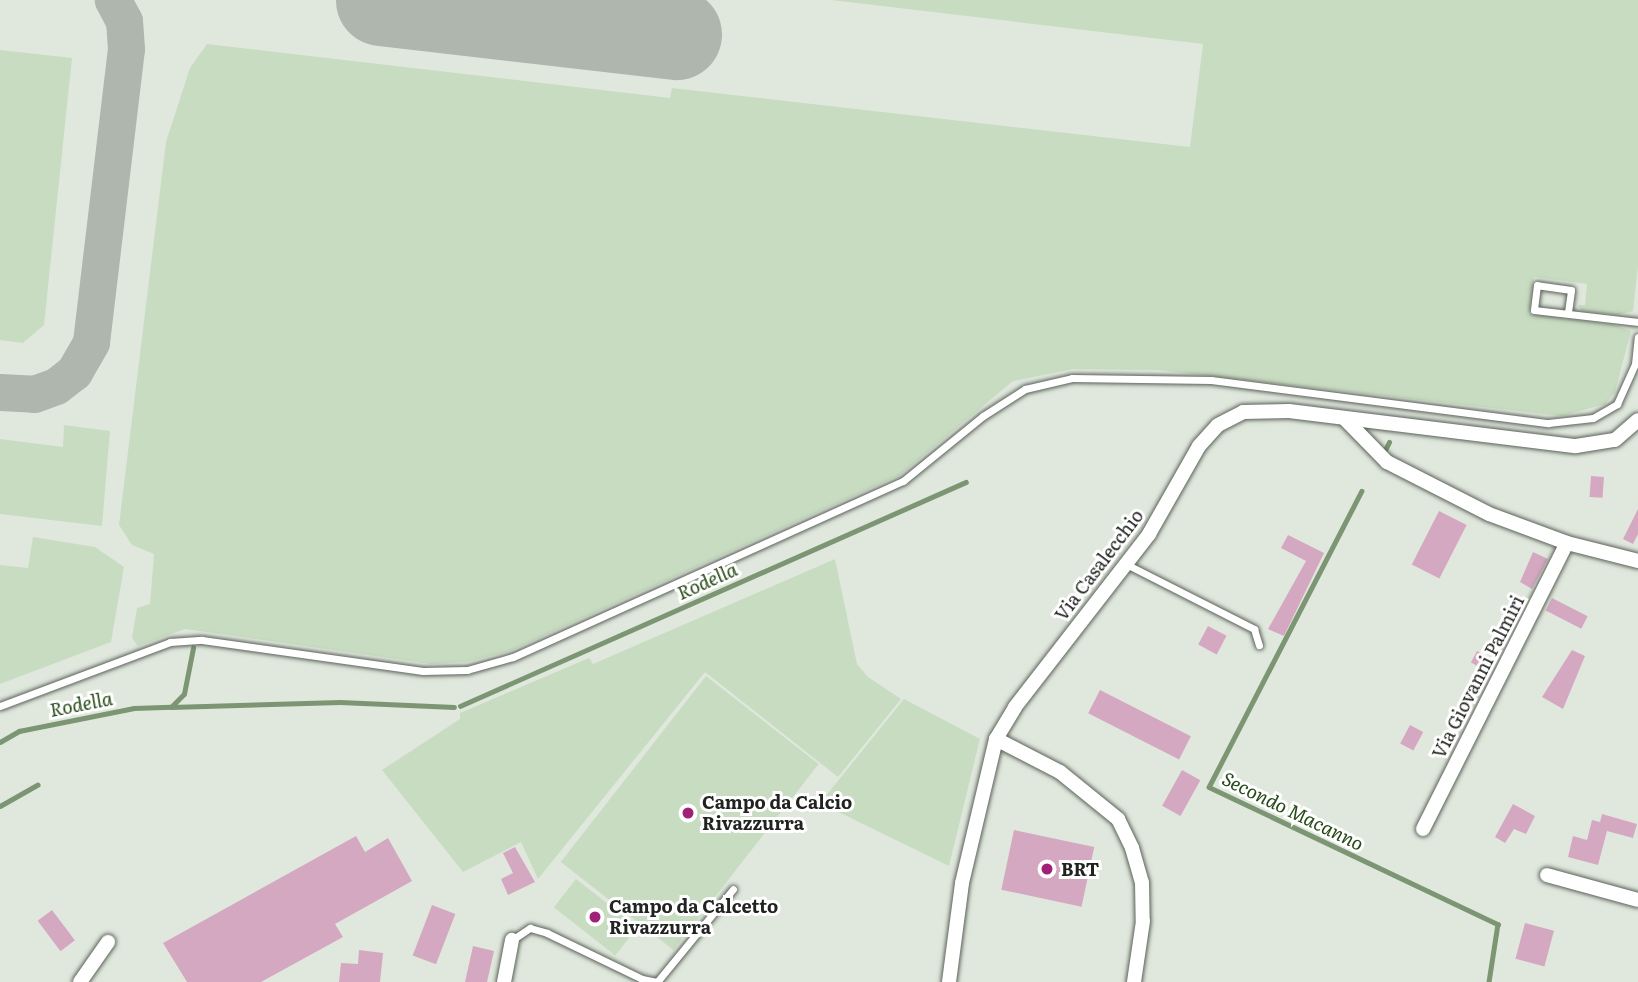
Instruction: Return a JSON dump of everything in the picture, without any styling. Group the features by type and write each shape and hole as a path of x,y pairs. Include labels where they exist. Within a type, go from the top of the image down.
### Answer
{"street":[{"name":"Via Casalecchio","path":"949,982 962,883 996,739 1015,706 1149,534 1199,446 1218,425 1243,412 1289,411 1576,446 1615,440 1638,420"},
{"path":"1344,418 1387,462 1489,514 1567,543 1638,561"},
{"name":"Via Giovanni Palmiri","path":"1423,829 1567,543"},
{"path":"996,739 1060,772 1118,819 1132,848 1142,882 1143,921 1134,982"},
{"path":"1547,875 1638,900"},
{"path":"504,982 512,940"},
{"path":"80,982 108,942"}],"lane":[{"path":"1568,312 1571,289 1537,285 1534,310 1638,322"},
{"path":"0,706 170,642 202,640 423,670 467,670 513,657 903,481 1014,396 1060,381 1143,376 1211,380 1548,423 1593,418 1617,404 1635,364 1638,337"},
{"path":"1126,563 1254,629 1259,645"},
{"path":"512,940 530,928 657,982 733,889"}],"green space":[{"path":"831,0 1638,0 1638,266 1633,311 1618,315 1581,311 1578,305 1585,305 1587,284 1534,277 1529,314 1615,325 1631,331 1615,392 1605,404 1562,416 1159,370 1073,369 1013,381 900,475 510,651 467,662 431,664 185,629 138,646 132,638 137,608 150,604 154,554 132,545 119,525 166,142 190,68 207,44 670,98 672,88 1190,147 1203,44"},
{"path":"0,50 72,58 44,325 23,343 0,340"},
{"path":"64,425 110,431 102,526 0,514 0,439 63,447"},
{"path":"33,537 95,547 124,567 111,642 0,684 0,565 28,568"},
{"path":"835,559 857,664 868,677 901,699 838,777 705,672 538,879 521,842 463,872 382,770 460,719 460,713 589,658 593,664"},
{"name":"Campo da Calcio Rivazzurra","path":"706,676 819,764 673,950 561,862"},
{"path":"904,699 980,739 949,866 820,803"},
{"name":"Campo da Calcetto Rivazzurra","path":"576,879 637,927 615,955 554,907"}],"building":[{"path":"1591,476 1604,477 1603,498 1590,497"},
{"path":"1638,509 1638,534 1633,544 1623,539"},
{"path":"1439,511 1467,525 1439,579 1412,564"},
{"path":"1288,535 1324,553 1284,636 1268,629 1306,561 1281,548"},
{"path":"1533,552 1548,559 1532,589 1520,582"},
{"path":"1552,598 1588,616 1581,629 1546,610"},
{"path":"1208,626 1227,636 1217,654 1198,645"},
{"path":"1572,650 1585,656 1563,709 1542,697"},
{"path":"1477,651 1490,658 1484,670 1471,662"},
{"path":"1100,690 1191,736 1179,759 1088,713"},
{"path":"1410,725 1423,732 1413,751 1400,744"},
{"path":"1182,770 1200,780 1180,816 1162,806"},
{"path":"1513,804 1535,816 1526,834 1514,829 1505,843 1495,837"},
{"path":"1602,814 1637,824 1633,838 1607,831 1598,865 1568,857 1573,836 1587,840 1592,820 1600,822"},
{"name":"BRT","path":"1014,830 1094,847 1082,907 1001,890"},
{"path":"356,836 365,852 388,838 412,881 335,924 343,937 261,982 187,982 163,943"},
{"path":"515,847 535,882 508,895 501,879 513,873 503,853"},
{"path":"432,905 455,914 436,964 413,955"},
{"path":"52,910 75,940 60,951 38,921"},
{"path":"1525,923 1554,931 1544,967 1515,959"},
{"path":"473,946 494,951 487,982 465,982"},
{"path":"359,950 383,953 380,982 339,982 341,963 358,964"}],"waterway":[{"name":"Secondo Macanno","path":"1384,452 1389,442"},
{"name":"Rodella","path":"460,706 966,482"},
{"name":"Secondo Macanno","path":"1362,491 1209,787 1498,924 1489,982"},
{"name":"Rodella","path":"0,742 19,731 134,708 171,707 184,694 193,648"},
{"name":"Rodella","path":"171,707 340,702 454,707"},
{"name":"Rodella","path":"0,806 37,785"}],"taxiway":[{"path":"0,392 34,394 56,386 74,372 91,342 126,49 124,21 113,0"}],"runway":[{"path":"381,0 676,34"}],"place":[{"name":"Campo da Calcio Rivazzurra","path":"688,813"},
{"name":"BRT","path":"1047,869"},
{"name":"Campo da Calcetto Rivazzurra","path":"595,917"}]}
